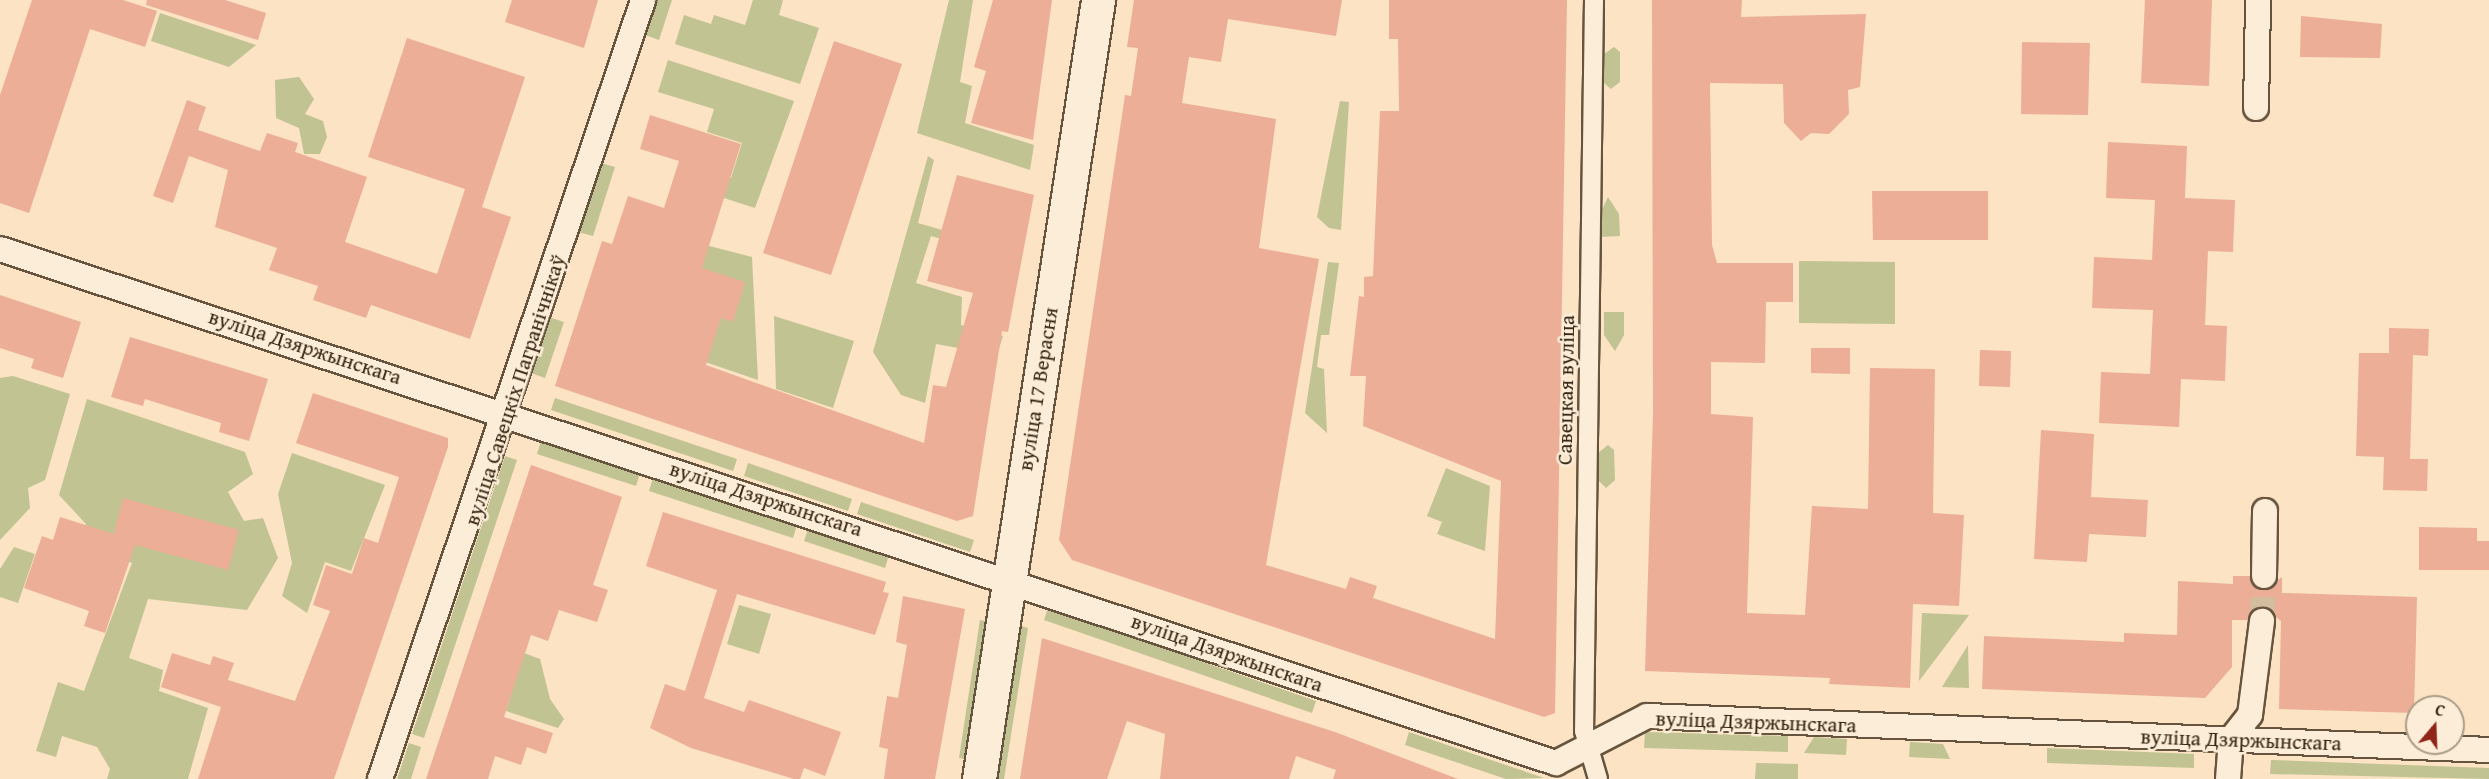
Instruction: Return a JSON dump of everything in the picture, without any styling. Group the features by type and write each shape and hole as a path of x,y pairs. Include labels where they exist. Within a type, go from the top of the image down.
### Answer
{"main road":[{"name":"вуліца 17 Верасня","path":"979,779 1098,0"}],"street":[{"name":"вуліца Савецкіх Пагранічнікаў","path":"381,779 507,415 644,0"},
{"name":"Савецкая вуліца","path":"1594,0 1588,746 1598,779"},
{"path":"2256,108 2258,0"},
{"name":"вуліца Дзяржынскага","path":"0,249 1009,578 1556,763 1647,716 2489,750"},
{"path":"2264,576 2265,511"},
{"path":"2228,779 2231,739 2250,715 2262,621"}],"green space":[{"path":"656,0 672,0 659,40 645,35"},
{"path":"753,0 783,0 779,15 819,28 800,84 675,44 684,15 711,24 714,15 745,25"},
{"path":"949,0 973,0 960,82 972,86 965,123 1034,145 1030,170 917,133"},
{"path":"160,13 256,45 229,67 151,41"},
{"path":"1614,47 1620,52 1620,82 1611,89 1604,83 1604,54"},
{"path":"668,60 794,101 755,208 674,182 680,162 731,178 742,143 707,132 714,109 658,92"},
{"path":"299,77 314,99 305,114 323,121 327,137 320,154 304,154 299,128 276,118 275,80"},
{"path":"1340,101 1349,102 1341,230 1329,228 1317,217"},
{"path":"928,156 934,160 918,223 1018,252 1016,261 931,236 916,283 962,297 961,325 1003,336 997,355 936,344 925,403 901,395 873,352"},
{"path":"601,163 615,167 593,236 578,232"},
{"path":"1608,197 1619,214 1620,236 1600,237 1600,214"},
{"path":"659,233 752,257 758,380 635,338"},
{"path":"1799,261 1895,262 1895,324 1799,323"},
{"path":"1328,262 1339,263 1329,335 1321,335 1317,367 1324,369 1327,433 1305,413"},
{"path":"1604,312 1624,312 1624,335 1615,351 1604,335"},
{"path":"774,316 854,341 833,408 776,389"},
{"path":"549,317 564,322 545,378 531,373"},
{"path":"13,376 70,394 45,480 28,488 30,508 0,540 0,378"},
{"path":"555,398 737,459 733,471 551,410"},
{"path":"87,399 245,452 253,474 228,492 244,521 263,518 278,558 247,610 148,599 129,658 163,670 159,691 208,708 188,779 107,779 110,769 97,747 62,736 56,757 36,751 58,682 84,691 132,563 80,543 86,524 59,495"},
{"path":"541,441 640,473 636,486 537,454"},
{"path":"1608,445 1614,450 1615,480 1606,488 1599,481 1598,453"},
{"path":"292,453 385,485 351,571 325,562 307,613 282,596 292,563 278,494"},
{"path":"505,456 517,460 424,738 412,734"},
{"path":"748,463 852,499 848,511 744,476"},
{"path":"1446,468 1490,486 1485,551 1437,534 1442,522 1427,516"},
{"path":"653,478 797,525 793,538 649,491"},
{"path":"861,502 974,540 970,552 857,514"},
{"path":"808,529 889,555 885,568 804,541"},
{"path":"14,547 35,554 18,603 0,597 0,569"},
{"path":"739,605 771,614 759,654 727,644"},
{"path":"1048,608 1316,701 1312,713 1044,620"},
{"path":"1922,613 1969,615 1919,681"},
{"path":"980,620 990,622 969,760 959,758"},
{"path":"1021,626 1028,628 1004,779 996,779"},
{"path":"1968,645 1969,688 1942,687"},
{"path":"524,653 540,659 550,699 564,719 558,728 506,711"},
{"path":"1409,732 1544,778 1506,779 1405,745"},
{"path":"1645,732 1788,736 1788,752 1644,748"},
{"path":"1814,737 1847,739 1846,755 1804,753"},
{"path":"1910,742 1943,744 1950,759 1909,757"},
{"path":"409,743 421,747 411,779 397,779"},
{"path":"2047,748 2194,754 2194,768 2047,763"},
{"path":"2271,760 2489,768 2489,779 2270,774"},
{"path":"1756,763 1798,764 1798,779 1755,779"}],"building":[{"path":"32,0 123,0 157,11 145,47 90,29 29,213 0,203 0,95"},
{"path":"147,0 225,0 266,13 258,40 146,5"},
{"path":"512,0 598,0 584,48 505,22"},
{"path":"993,0 1052,0 1033,140 971,123 986,71 974,67"},
{"path":"1134,0 1342,0 1336,36 1228,19 1221,62 1189,57 1182,103 1276,119 1259,248 1319,259 1266,565 1346,589 1350,577 1377,586 1373,598 1495,639 1501,481 1363,426 1366,376 1350,376 1359,296 1364,297 1364,277 1373,276 1380,111 1399,111 1398,39 1389,39 1389,0 1567,0 1555,713 1544,717 1072,560 1059,540 1125,95 1131,96 1138,48 1127,47"},
{"path":"1652,0 1742,0 1741,17 1866,14 1860,87 1848,90 1849,114 1829,134 1811,133 1801,141 1784,123 1783,84 1710,83 1712,245 1717,263 1793,263 1793,302 1766,302 1765,363 1711,362 1711,414 1753,417 1747,613 1805,615 1812,506 1868,509 1870,368 1935,369 1933,513 1964,515 1959,606 1913,604 1910,688 1829,684 1830,678 1645,671 1653,414"},
{"path":"2145,0 2212,0 2209,86 2141,83"},
{"path":"2301,16 2382,24 2380,58 2300,57"},
{"path":"407,38 525,77 482,207 511,217 470,339 371,305 366,318 313,300 318,286 269,270 277,248 215,227 228,170 189,156 173,203 153,196 187,100 206,107 198,130 260,151 267,133 298,143 295,152 367,177 345,242 437,274 465,189 368,157"},
{"path":"834,41 902,64 831,275 763,253"},
{"path":"2022,42 2090,43 2088,115 2021,114"},
{"path":"650,115 741,144 702,268 745,282 733,322 721,318 706,365 924,443 933,385 946,387 973,293 927,281 957,175 1034,195 1008,332 1002,331 973,516 957,521 555,386 602,241 612,244 628,196 664,208 679,161 640,149"},
{"path":"2108,142 2187,146 2185,198 2235,200 2233,252 2208,251 2205,325 2227,326 2225,381 2181,379 2179,427 2099,423 2101,372 2150,374 2153,310 2092,308 2094,257 2152,260 2155,200 2106,198"},
{"path":"1872,191 1988,191 1988,240 1873,240"},
{"path":"0,295 81,322 63,378 31,368 34,359 0,348"},
{"path":"2389,328 2429,329 2428,356 2413,355 2410,459 2428,459 2427,491 2383,490 2384,457 2356,456 2359,353 2389,353"},
{"path":"130,337 268,379 249,441 219,432 221,423 145,399 143,406 111,397"},
{"path":"1811,348 1850,348 1850,374 1811,373"},
{"path":"1980,350 2011,351 2010,387 1979,386"},
{"path":"313,393 448,438 448,447 334,779 198,779 221,707 161,687 172,653 210,665 213,656 234,663 228,680 295,701 330,611 313,605 326,565 352,574 364,538 378,543 399,477 296,443"},
{"path":"2041,430 2094,434 2091,497 2148,500 2146,537 2089,534 2087,562 2034,559"},
{"path":"531,465 622,497 593,585 608,590 597,622 559,610 548,641 531,635 504,717 553,733 546,754 527,747 521,765 495,756 488,779 426,779"},
{"path":"123,498 239,530 228,570 135,545 105,633 84,626 89,611 24,588 42,536 53,540 60,517 114,534"},
{"path":"663,512 886,582 883,592 889,593 875,635 737,594 704,698 744,712 749,700 841,732 825,776 804,768 800,779 794,779 691,748 650,728 665,684 685,691 717,590 646,566"},
{"path":"2419,527 2477,528 2477,541 2489,541 2489,570 2419,570"},
{"path":"2233,576 2250,576 2263,590 2282,577 2282,593 2417,597 2414,695 2405,695 2405,713 2279,709 2281,621 2263,607 2248,620 2232,620 2232,667 2205,698 1982,689 1984,636 2124,642 2124,633 2177,635 2178,581 2233,584"},
{"path":"903,596 965,609 935,779 884,779 888,749 879,747 887,696 898,698 907,645 896,642"},
{"path":"1042,638 1335,732 1458,779 1333,779 1336,770 1296,756 1289,779 1160,779 1165,734 1127,721 1107,779 1020,779"}],"tunnel":[{"path":"2262,621 2264,576"}]}
